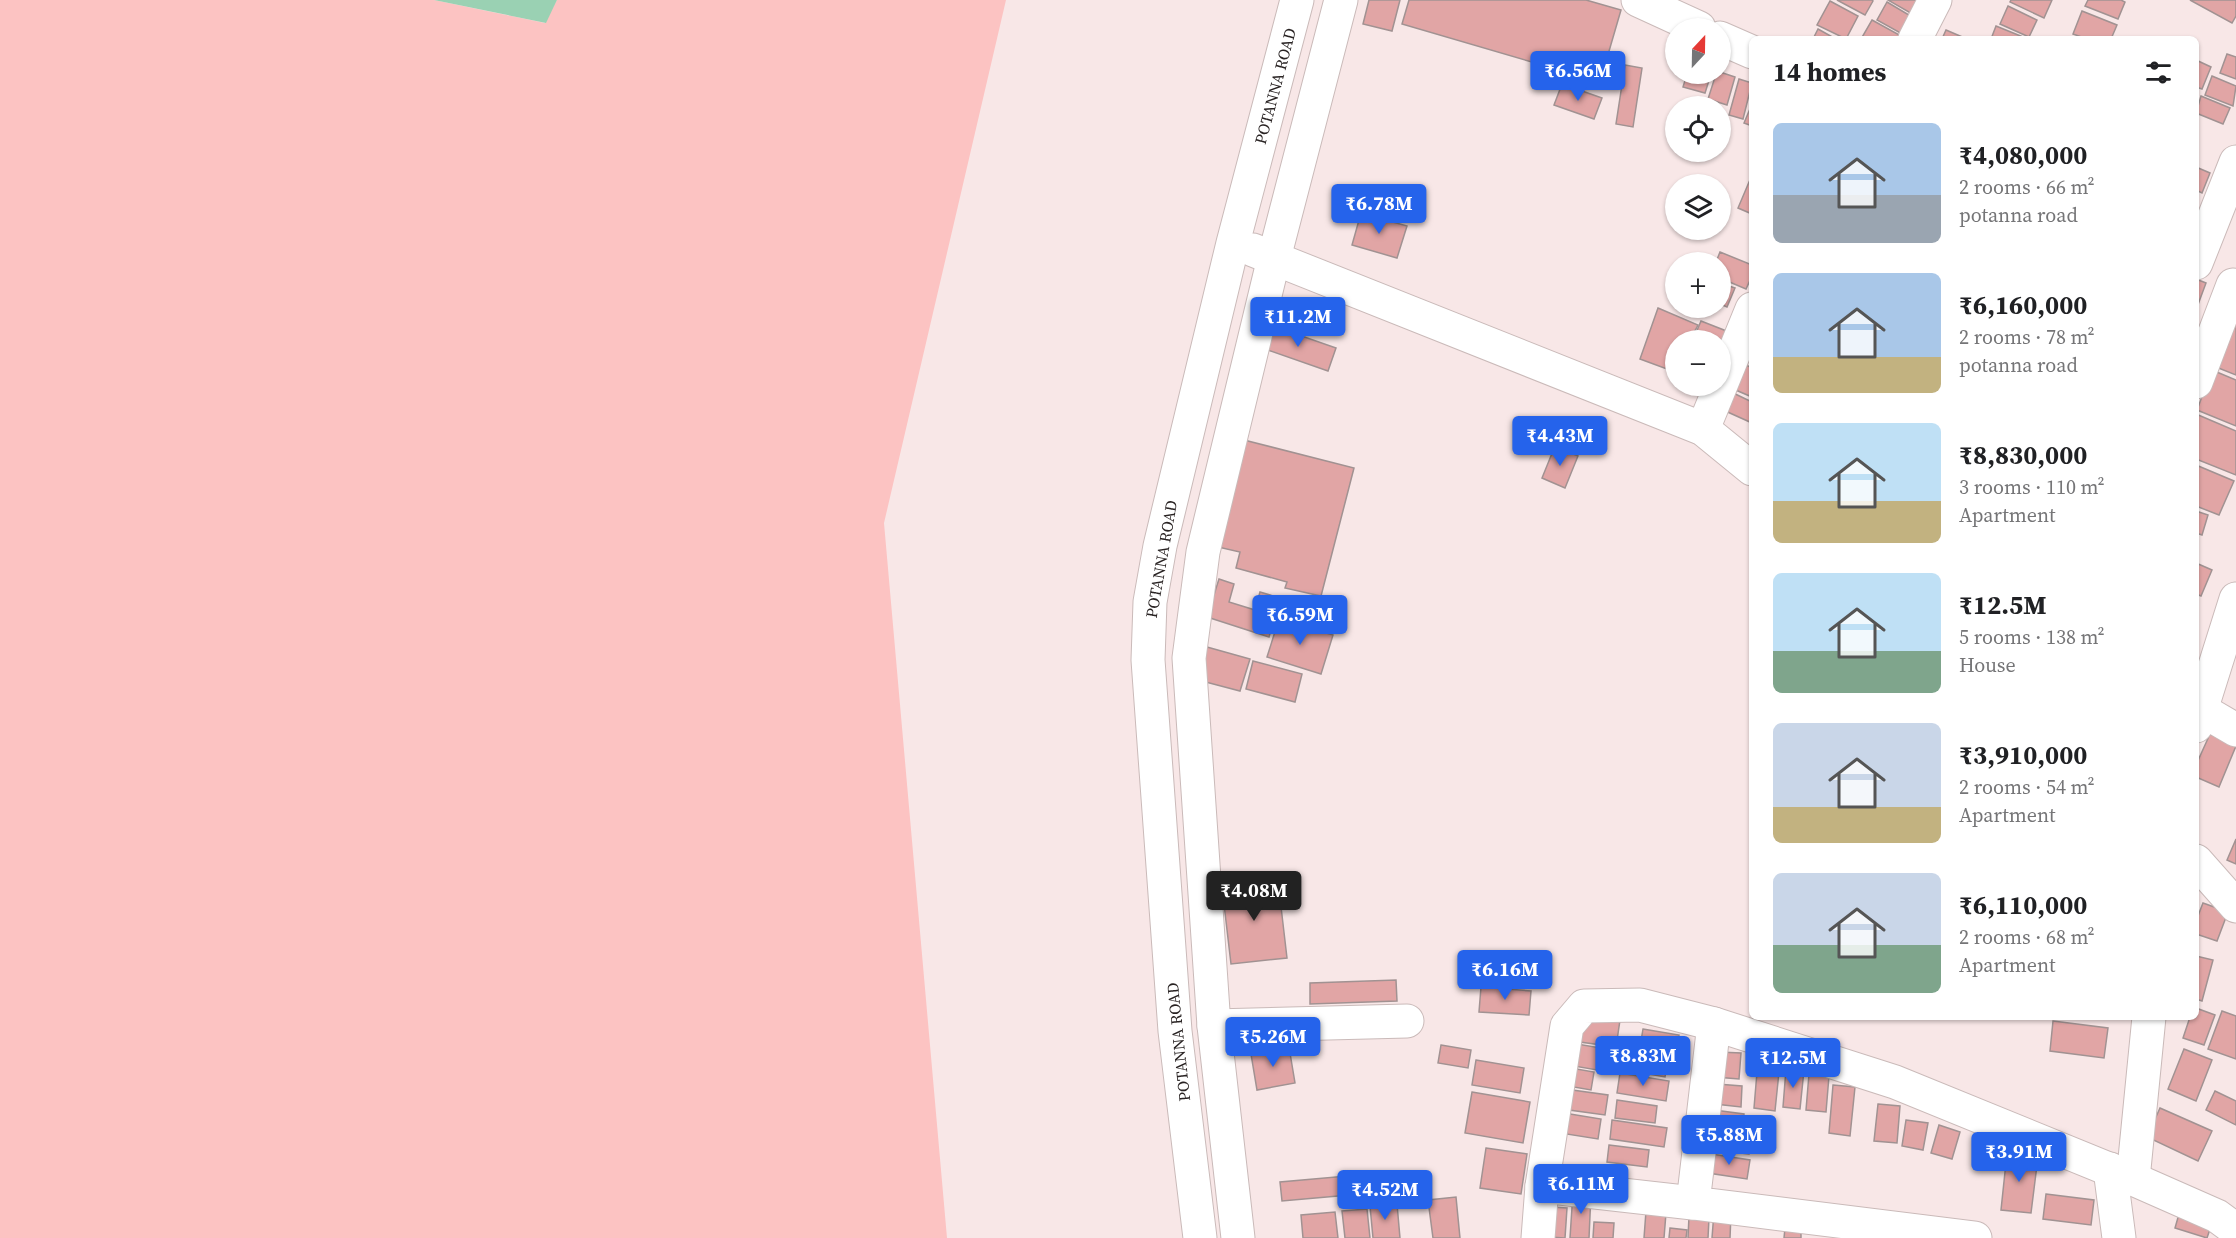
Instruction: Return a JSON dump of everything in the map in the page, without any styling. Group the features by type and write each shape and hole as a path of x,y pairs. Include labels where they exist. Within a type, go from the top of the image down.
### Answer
{"street":[{"name":"POTANNA ROAD","path":"1200,1238 1175,1030 1148,660 1150,602 1160,546 1233,243 1297,0"},
{"path":"1238,1238 1214,1026 1189,658 1203,552 1274,258 1341,0"},
{"path":"1638,0 1677,18"},
{"path":"1917,36 1935,0"},
{"path":"1731,43 1749,51"},
{"path":"2199,255 2236,162"},
{"path":"1233,243 1703,429 1749,467"},
{"path":"2199,269 2235,286 2199,375"},
{"path":"1703,429 1749,316"},
{"path":"2199,714 2236,599"},
{"path":"2199,717 2236,730"},
{"path":"2199,864 2236,906"},
{"path":"1538,1238 1542,1186 1567,1026 1584,1006 1640,1005 1714,1024 1895,1082 2126,1173 2217,1216 2236,1230"},
{"path":"2119,1238 2126,1173 2138,1133 2149,1020"},
{"path":"1214,1026 1407,1021"},
{"path":"1693,1203 1714,1024"},
{"path":"1542,1186 1975,1238"}],"shaded area":[{"path":"0,0 434,0 545,23 557,0 1006,0 884,523 947,1238 0,1238"},
{"path":"434,0 557,0 546,23"}],"building":[{"path":"1369,0 1400,0 1392,31 1363,24"},
{"path":"1409,0 1586,0 1621,10 1600,82 1402,24"},
{"path":"1837,0 1872,0 1873,1 1865,15"},
{"path":"1888,0 1923,0 1914,15"},
{"path":"2011,0 2052,0 2044,18 2010,2"},
{"path":"2088,0 2125,2 2118,19 2085,6"},
{"path":"2190,0 2236,0 2236,16 2232,23"},
{"path":"1830,1 1858,16 1848,36 1840,36 1817,25"},
{"path":"1887,2 1914,18 1904,35 1877,20"},
{"path":"2008,6 2037,20 2029,36 2000,24"},
{"path":"2082,11 2117,25 2112,36 2073,34"},
{"path":"1872,20 1901,36 1863,36"},
{"path":"1996,26 2021,36 1992,36"},
{"path":"1818,29 1831,36 1814,36"},
{"path":"1946,30 1960,36 1943,36"},
{"path":"2227,54 2236,57 2236,79 2220,73"},
{"path":"2199,61 2211,67 2202,89 2199,88"},
{"path":"1625,65 1642,68 1633,127 1616,124"},
{"path":"1731,76 1735,77 1730,96 1709,96 1713,84 1731,84"},
{"path":"2212,76 2236,86 2233,106 2205,95"},
{"path":"1739,79 1749,82 1749,95 1743,119 1731,116"},
{"path":"1562,84 1602,98 1594,119 1554,105"},
{"path":"1684,84 1708,84 1705,93 1683,87"},
{"path":"2201,96 2230,108 2223,124 2199,114"},
{"path":"1749,111 1749,125 1744,123"},
{"path":"2199,168 2210,173 2202,193 2199,192"},
{"path":"1749,182 1749,213 1738,208"},
{"path":"1361,213 1407,226 1397,258 1352,245"},
{"path":"1731,256 1749,264 1749,282 1746,289 1731,283"},
{"path":"2199,280 2206,283 2199,302"},
{"path":"1658,308 1665,311 1665,318 1682,318 1698,325 1695,330 1665,330 1665,368 1640,359"},
{"path":"1701,321 1724,330 1697,330"},
{"path":"2228,323 2236,326 2236,375 2211,365"},
{"path":"1267,324 1336,348 1328,371 1259,347"},
{"path":"1742,363 1749,366 1749,396 1731,388"},
{"path":"2212,370 2236,380 2236,426 2199,411 2199,405"},
{"path":"1731,392 1749,401 1749,422 1721,409 1727,396 1731,396"},
{"path":"2199,415 2236,431 2236,475 2199,460"},
{"path":"1244,440 1354,468 1321,596 1285,588 1287,582 1236,568 1240,552 1218,547"},
{"path":"1555,446 1578,456 1565,488 1542,478"},
{"path":"2199,466 2234,481 2219,515 2199,507"},
{"path":"2199,512 2208,515 2202,535 2199,534"},
{"path":"2199,564 2212,570 2201,596 2199,595"},
{"path":"1219,579 1234,584 1229,602 1255,610 1260,592 1280,598 1269,637 1207,617"},
{"path":"1279,619 1333,635 1321,674 1267,657"},
{"path":"1207,647 1250,659 1240,691 1198,680"},
{"path":"1253,661 1302,674 1295,702 1246,689"},
{"path":"2210,734 2236,746 2219,787 2199,778 2199,758"},
{"path":"2236,839 2236,864 2227,860"},
{"path":"1278,881 1287,958 1231,964 1222,887"},
{"path":"2203,903 2228,912 2217,941 2199,935 2199,913"},
{"path":"2199,957 2213,960 2202,1001 2199,1000"},
{"path":"1396,980 1397,1001 1310,1004 1310,983"},
{"path":"1481,987 1531,991 1529,1015 1479,1012"},
{"path":"2199,1009 2215,1015 2204,1045 2183,1038 2189,1020 2199,1020"},
{"path":"2222,1011 2236,1016 2236,1059 2208,1049"},
{"path":"1584,1014 1620,1020 1616,1047 1580,1042"},
{"path":"2053,1021 2108,1028 2104,1058 2050,1051"},
{"path":"1643,1029 1679,1035 1676,1053 1640,1047"},
{"path":"1565,1042 1601,1048 1597,1070 1562,1064"},
{"path":"1441,1045 1471,1050 1468,1068 1438,1063"},
{"path":"1289,1047 1295,1083 1257,1090 1251,1054"},
{"path":"2184,1049 2212,1060 2196,1101 2168,1089"},
{"path":"1628,1051 1668,1059 1665,1077 1625,1070"},
{"path":"1718,1052 1741,1053 1739,1079 1715,1077"},
{"path":"1476,1060 1524,1068 1520,1093 1472,1085"},
{"path":"1758,1060 1780,1062 1775,1111 1754,1108"},
{"path":"1565,1067 1594,1072 1591,1090 1562,1085"},
{"path":"1786,1069 1804,1070 1800,1109 1783,1107"},
{"path":"1620,1073 1669,1081 1666,1101 1617,1093"},
{"path":"1809,1074 1829,1076 1826,1112 1806,1110"},
{"path":"1717,1084 1742,1086 1741,1107 1715,1104"},
{"path":"1833,1085 1855,1087 1850,1136 1829,1133"},
{"path":"1565,1089 1608,1095 1605,1115 1562,1109"},
{"path":"2215,1091 2236,1101 2236,1125 2206,1110"},
{"path":"1472,1092 1530,1102 1523,1143 1465,1133"},
{"path":"1617,1100 1657,1106 1655,1123 1615,1118"},
{"path":"1878,1104 1900,1106 1897,1143 1874,1141"},
{"path":"2160,1108 2212,1131 2198,1161 2147,1137"},
{"path":"1714,1110 1744,1114 1743,1130 1713,1127"},
{"path":"1564,1113 1601,1119 1598,1139 1560,1133"},
{"path":"1612,1120 1667,1128 1664,1147 1610,1139"},
{"path":"1906,1120 1928,1123 1923,1150 1902,1146"},
{"path":"1939,1125 1960,1132 1952,1159 1931,1153"},
{"path":"1714,1131 1751,1136 1749,1154 1712,1150"},
{"path":"1609,1145 1649,1150 1647,1167 1607,1162"},
{"path":"1486,1148 1527,1154 1521,1194 1480,1188"},
{"path":"2007,1153 2038,1157 2031,1213 2001,1210"},
{"path":"1711,1154 1750,1160 1747,1179 1708,1173"},
{"path":"1347,1176 1349,1195 1282,1201 1280,1182"},
{"path":"1573,1192 1591,1193 1589,1238 1570,1238"},
{"path":"2046,1194 2094,1200 2091,1225 2043,1219"},
{"path":"1456,1197 1460,1238 1433,1238 1428,1200"},
{"path":"1397,1204 1400,1238 1373,1238 1370,1206"},
{"path":"1551,1207 1567,1208 1565,1238 1549,1237"},
{"path":"2181,1207 2214,1217 2207,1238 2175,1228"},
{"path":"1367,1209 1370,1238 1345,1238 1342,1211"},
{"path":"1646,1211 1666,1213 1664,1238 1644,1238"},
{"path":"1335,1212 1338,1238 1303,1238 1301,1215"},
{"path":"1714,1212 1731,1214 1730,1238 1712,1238"},
{"path":"1689,1216 1709,1218 1708,1238 1688,1238"},
{"path":"1594,1222 1614,1223 1613,1238 1593,1238"},
{"path":"1670,1228 1687,1230 1686,1238 1669,1238"},
{"path":"1785,1228 1801,1229 1801,1238 1784,1238"}]}
